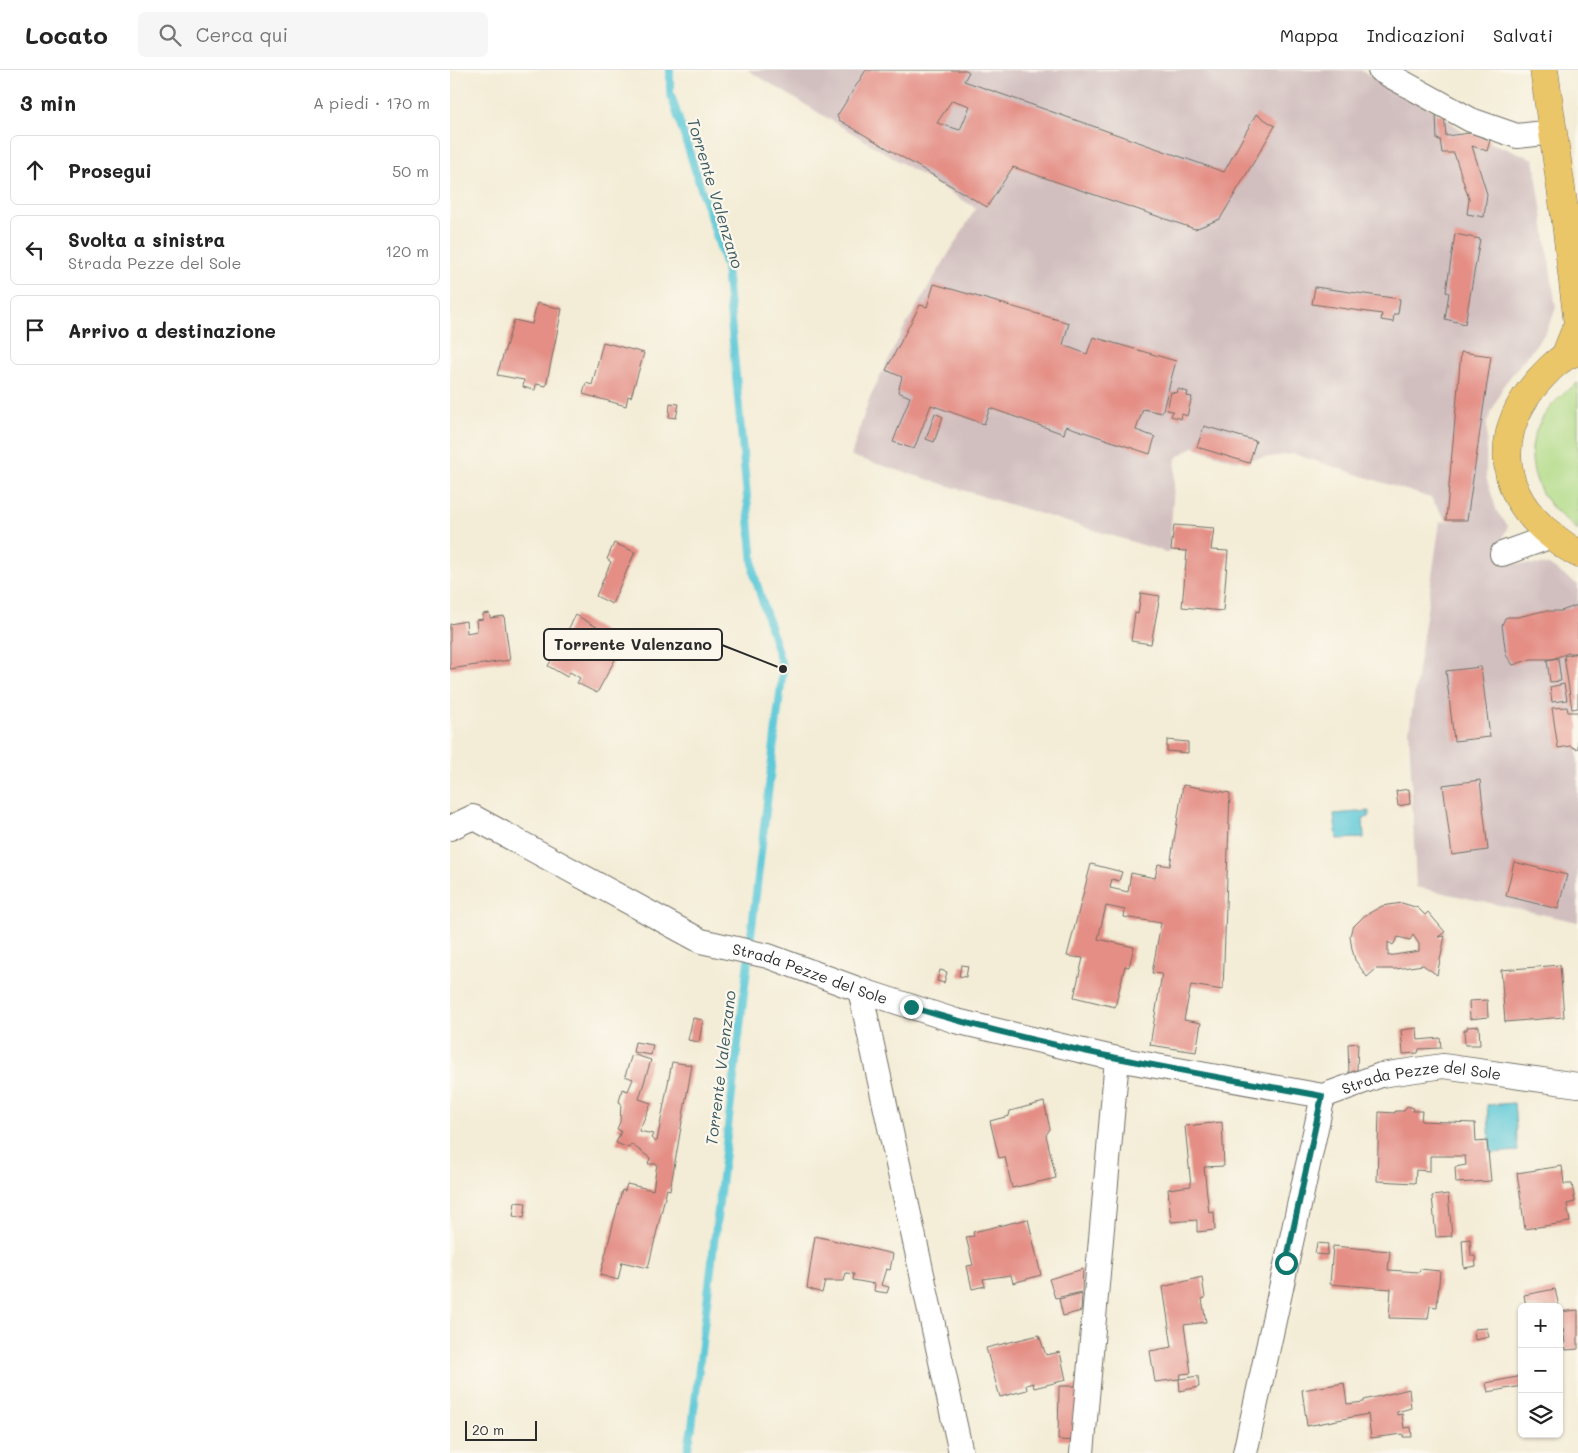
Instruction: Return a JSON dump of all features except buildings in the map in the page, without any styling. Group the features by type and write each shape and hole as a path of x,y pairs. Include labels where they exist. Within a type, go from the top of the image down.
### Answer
{"main road":[{"path":"1544,70 1554,132 1578,324 1572,353 1548,370 1518,407 1510,428 1507,452 1509,477 1519,499 1535,521 1552,536 1578,553"}],"street":[{"path":"1380,70 1471,120 1517,136 1554,132"},
{"path":"1502,554 1552,536"},
{"name":"Strada Pezze del Sole","path":"450,828 473,817 700,941 765,955 860,990 956,1021 1117,1059 1322,1096 1382,1075 1443,1066 1578,1085"},
{"path":"860,990 961,1453"},
{"path":"1082,1453 1117,1059"},
{"path":"1252,1452 1322,1096"}],"shaded area":[{"path":"748,70 1360,70 1441,115 1465,133 1534,159 1556,308 1546,332 1503,386 1487,422 1486,477 1497,512 1508,526 1499,546 1500,563 1549,565 1578,585 1578,922 1416,887 1409,731 1440,522 1457,520 1446,520 1431,498 1294,454 1236,461 1193,447 1176,458 1169,553 851,456 869,399 904,328 976,208"}],"green space":[{"path":"1578,383 1578,530 1544,497 1535,474 1532,458 1533,443 1543,416 1564,393"}],"water":[{"path":"1369,811 1369,817 1363,818 1364,838 1337,839 1334,814"},
{"path":"1514,1103 1518,1151 1491,1153 1487,1105"}],"waterway":[{"name":"Torrente Valenzano","path":"670,70 670,92 726,266 754,574 783,669 692,1427 687,1453"}],"place":[{"name":"Torrente Valenzano","path":"783,669"}],"route":[{"path":"911,1007 956,1021 1117,1059 1322,1096 1286,1263"}]}
